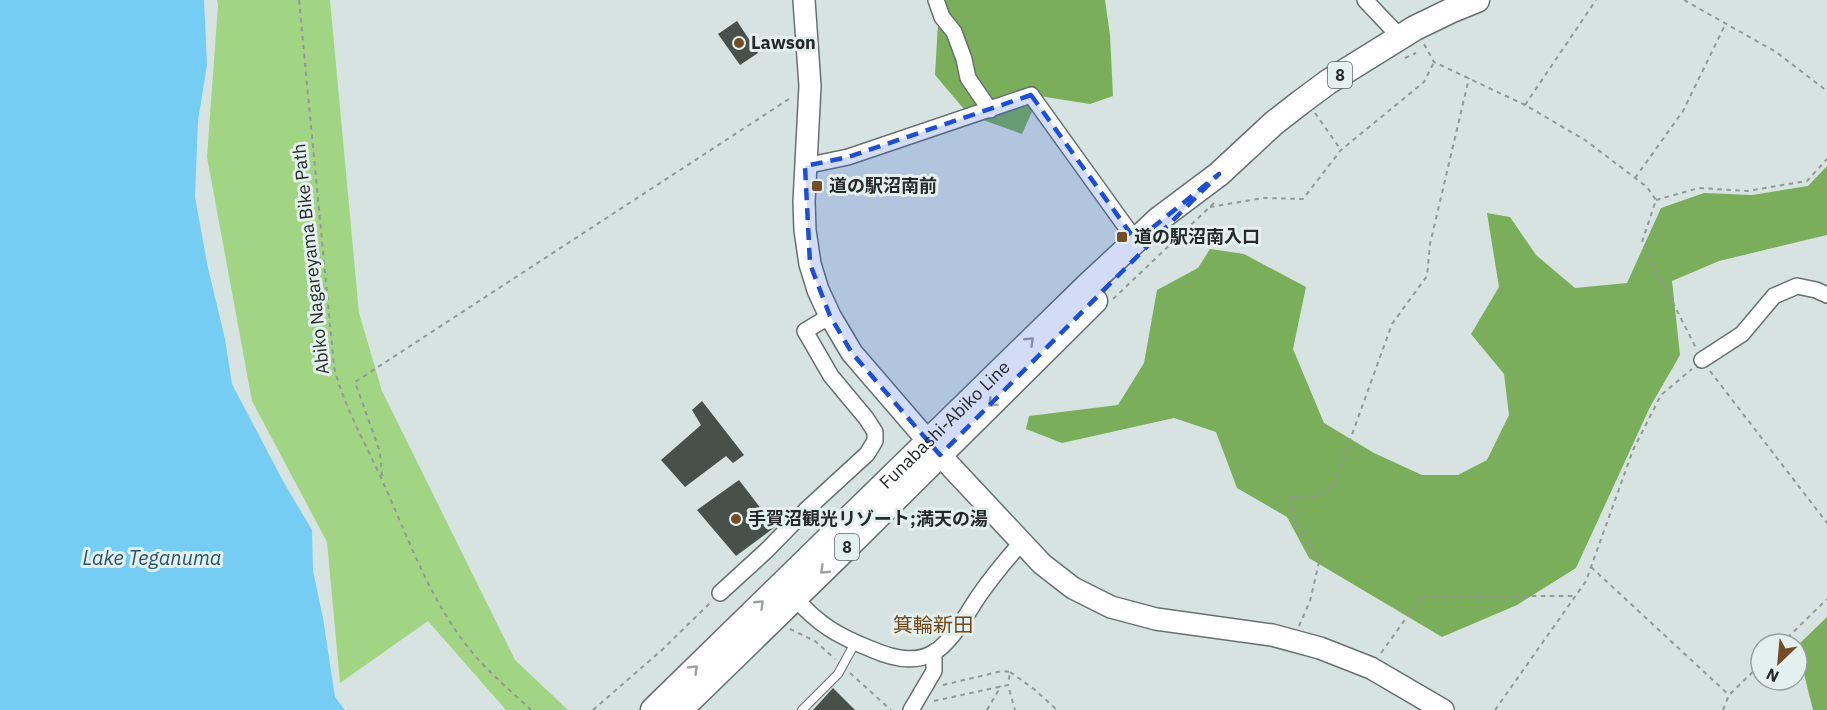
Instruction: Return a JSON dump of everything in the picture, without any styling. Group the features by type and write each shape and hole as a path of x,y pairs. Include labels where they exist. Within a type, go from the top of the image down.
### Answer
{"main road":[{"name":"Funabashi-Abiko Line","path":"653,710 746,632 934,448 1170,227 1219,174 1274,123 1329,82 1409,44 1450,11 1478,0"},
{"name":"Funabashi-Abiko Line","path":"680,710 746,632 795,598 934,448 1136,241 1159,219 1219,174"}],"street":[{"path":"804,0 810,86 805,166 805,230 810,264 818,291 852,353 934,448 1021,543 1042,564 1073,588 1111,607 1156,619 1272,635 1320,648 1371,668 1443,710"},
{"path":"936,0 942,17 954,32 964,58 968,78 990,110"},
{"path":"1365,0 1409,44"},
{"path":"805,166 848,156 1031,95 1136,241"},
{"path":"1702,360 1742,334 1774,296 1797,286 1827,295"},
{"path":"720,593 867,454 875,441 875,432 831,376 805,331 830,316"},
{"path":"795,598 811,615 834,633 855,643 885,656 908,660 922,658 944,646 1021,543"},
{"path":"911,710 934,671 934,652"}],"lane":[{"path":"802,710 838,674 855,643"}],"path":[{"name":"Abiko Nagareyama Bike Path","path":"298,0 334,367 344,400 383,480 426,579 449,621 481,663 531,710"},
{"path":"1525,105 1596,0"},
{"path":"1684,0 1776,52 1827,91"},
{"path":"1635,178 1683,111 1726,23"},
{"path":"1409,44 1434,63 1525,105 1585,140 1647,187 1656,200"},
{"path":"1209,208 1263,198 1303,200 1341,150 1424,82 1434,63"},
{"path":"1293,640 1310,601 1320,558 1296,522 1289,497 1314,496 1333,487 1392,324 1427,276 1430,244 1469,78"},
{"path":"383,480 381,452 354,382 810,86"},
{"path":"1314,112 1341,150"},
{"path":"1656,200 1699,188 1747,191 1807,181 1827,159"},
{"path":"1107,305 1216,200"},
{"path":"1656,200 1642,242 1702,360 1827,523"},
{"path":"1495,710 1586,582 1633,450 1661,395 1702,360"},
{"path":"1591,567 1730,695"},
{"path":"593,710 663,650 720,593"},
{"path":"1371,668 1422,596 1576,596"},
{"path":"1793,632 1827,599"},
{"path":"789,628 815,641 840,664"},
{"path":"849,671 891,710"},
{"path":"938,686 1002,671 1010,672 1034,689 1057,710"},
{"path":"1010,672 1008,684 1015,710"},
{"path":"1723,710 1730,695 1749,676"},
{"path":"933,694 928,702 1008,684"},
{"path":"987,710 1001,686"}],"highlighted area":[{"path":"1031,95 1136,241 1219,174 940,455 852,353 830,316 810,264 805,166 848,157"}],"green space":[{"path":"217,0 330,0 359,313 382,391 515,660 568,710 506,710 428,621 340,683 327,542 252,401 207,157"},
{"path":"942,0 1105,0 1110,35 1113,96 1090,104 1039,96 1022,134 969,115 935,75"},
{"path":"1827,166 1827,235 1719,261 1672,281 1680,355 1650,407 1576,568 1517,605 1442,637 1309,558 1287,517 1237,488 1216,432 1174,418 1062,443 1026,429 1029,416 1118,405 1144,363 1157,290 1198,268 1210,249 1244,254 1306,287 1293,349 1324,423 1374,453 1422,475 1458,475 1487,460 1509,415 1504,374 1471,334 1499,287 1487,213 1510,217 1536,255 1575,288 1627,283 1661,208 1704,193 1752,195 1808,186"},
{"path":"1827,617 1827,710 1813,710 1808,692 1809,634"}],"water":[{"name":"Lake Teganuma","path":"0,0 204,0 207,65 198,121 195,197 208,268 225,339 232,384 283,481 312,530 313,571 335,697 345,710 0,710"}],"building":[{"path":"737,21 758,53 740,65 718,34"},
{"path":"702,401 744,455 733,463 726,456 685,487 661,460 701,425 692,410"},
{"name":"手賀沼観光リゾート;満天の湯","path":"739,480 775,527 736,556 697,510"},
{"path":"833,688 855,710 813,710"}],"place":[{"name":"Lawson","path":"739,43"},
{"name":"道の駅沼南前","path":"817,186"},
{"name":"道の駅沼南入口","path":"1122,237"},
{"name":"手賀沼観光リゾート;満天の湯","path":"736,519"}],"district":[{"name":"箕輪新田","path":"933,625"}]}
